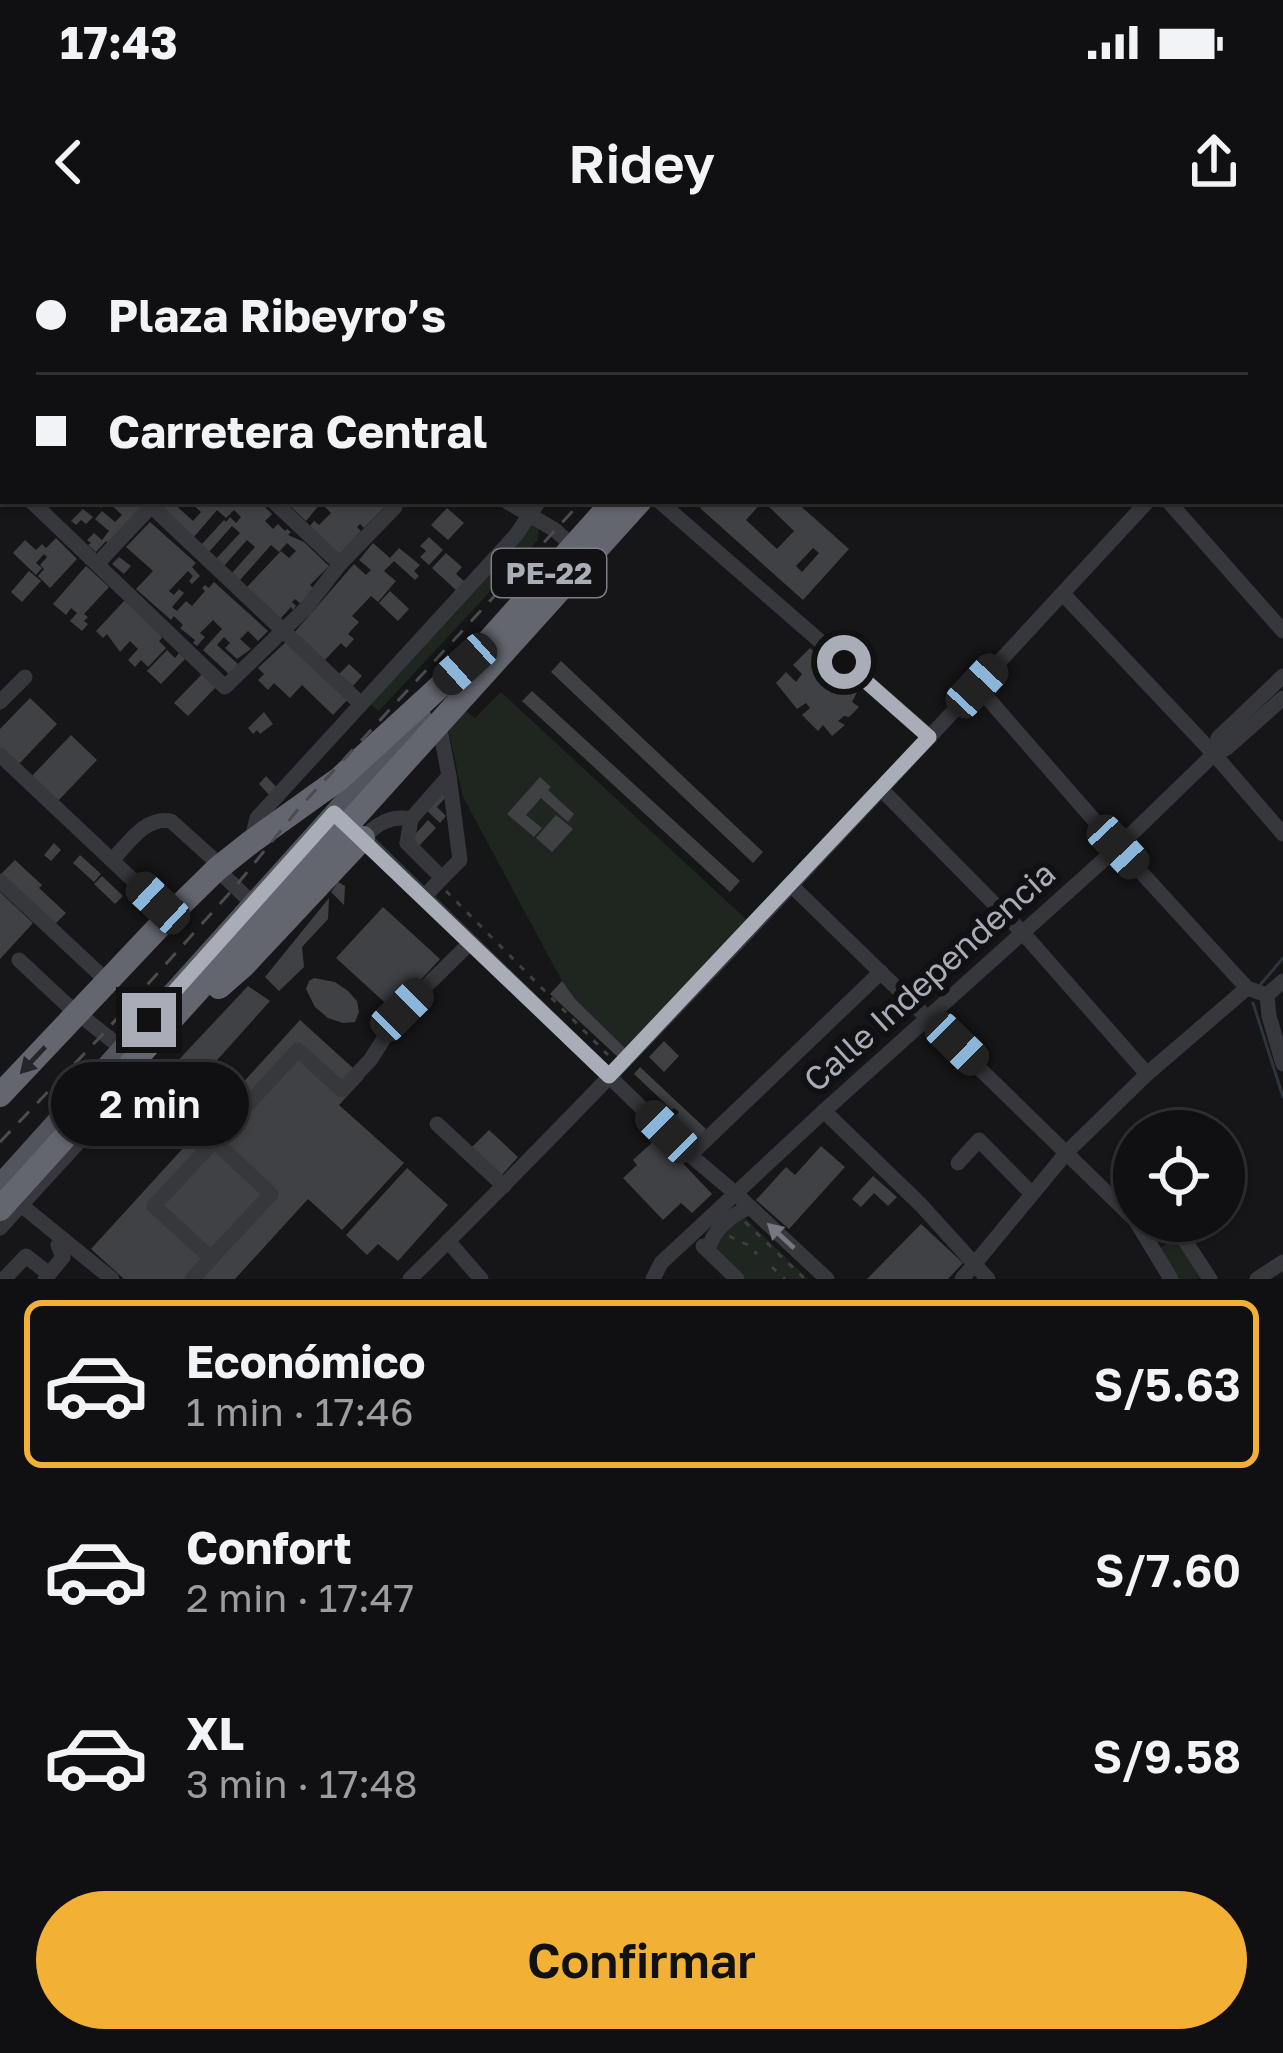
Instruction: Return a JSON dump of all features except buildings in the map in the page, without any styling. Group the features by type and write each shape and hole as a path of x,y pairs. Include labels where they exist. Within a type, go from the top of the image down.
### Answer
{"highway":[{"name":"PE-22","path":"11,1207 168,1023 357,833 439,724 580,553 612,504"},
{"name":"PE-22","path":"0,1095 219,868 376,748 637,504"}],"main road":[{"path":"0,1185 253,904 357,833 484,646"}],"street":[{"path":"34,504 225,687 306,608 340,564 395,508"},
{"path":"98,562 152,504"},
{"path":"154,504 360,703"},
{"path":"276,504 340,564"},
{"path":"662,504 929,737"},
{"path":"410,1279 792,886 1145,504"},
{"path":"1171,504 1283,631"},
{"path":"251,842 257,818 516,535 535,508 580,553"},
{"path":"1063,594 1283,834"},
{"name":"Calle Independencia","path":"1214,754 1218,737 1283,676"},
{"path":"0,702 25,677"},
{"path":"977,686 1247,988 1267,995"},
{"name":"Calle Independencia","path":"743,1206 824,1111 1118,847 1214,754 1283,698"},
{"path":"424,897 460,860 439,724"},
{"path":"0,755 170,915"},
{"path":"407,843 411,819 449,776"},
{"path":"881,789 1023,933 1148,1074"},
{"path":"301,807 357,833 407,843 440,880"},
{"path":"112,860 148,824 163,818 253,904"},
{"path":"357,833 379,822 411,819"},
{"path":"357,833 614,1071 743,1206 827,1279"},
{"path":"0,881 107,981"},
{"path":"792,886 1113,1197"},
{"path":"211,1258 154,1206 298,1050 343,1090 371,1059 402,1010 471,942"},
{"path":"19,960 123,1049"},
{"path":"691,1155 881,972"},
{"path":"1267,995 1283,981"},
{"path":"962,1279 1067,1152 1247,988"},
{"path":"1267,995 1283,1064"},
{"path":"824,1111 921,1205 988,1279"},
{"path":"437,1124 504,1186"},
{"path":"958,1163 979,1140 1032,1194"},
{"path":"192,1279 271,1194 214,1141"},
{"path":"653,1279 661,1263 710,1239 743,1206"},
{"path":"700,1244 743,1206"},
{"path":"0,1228 11,1207 112,1279"},
{"path":"4,1279 26,1256 47,1277 63,1257 58,1245 63,1240"},
{"path":"448,1241 481,1279"},
{"path":"1150,1242 1171,1279"},
{"path":"1186,1242 1210,1279"},
{"path":"700,1244 737,1279"},
{"path":"1257,1279 1283,1262"}],"path":[{"path":"440,880 614,1071"},
{"path":"743,1206 805,1279"},
{"path":"720,1228 758,1253"},
{"path":"772,1267 785,1279"}],"shaded area":[{"path":"531,522 539,523 538,540 379,711 368,703"},
{"path":"501,692 749,922 628,1051 562,981 463,797 448,728 465,710 475,718"},
{"path":"740,1216 808,1279 744,1279 715,1251 714,1244"},
{"path":"1169,1242 1182,1242 1204,1275 1175,1279 1156,1251"}],"waterway":[{"path":"1261,984 1283,958"},
{"path":"1253,1003 1283,1097"}],"railway":[{"path":"0,1142 104,1033 300,807 579,504"}],"route":[{"path":"149,1020 334,813 609,1076 929,737 844,662"}]}
